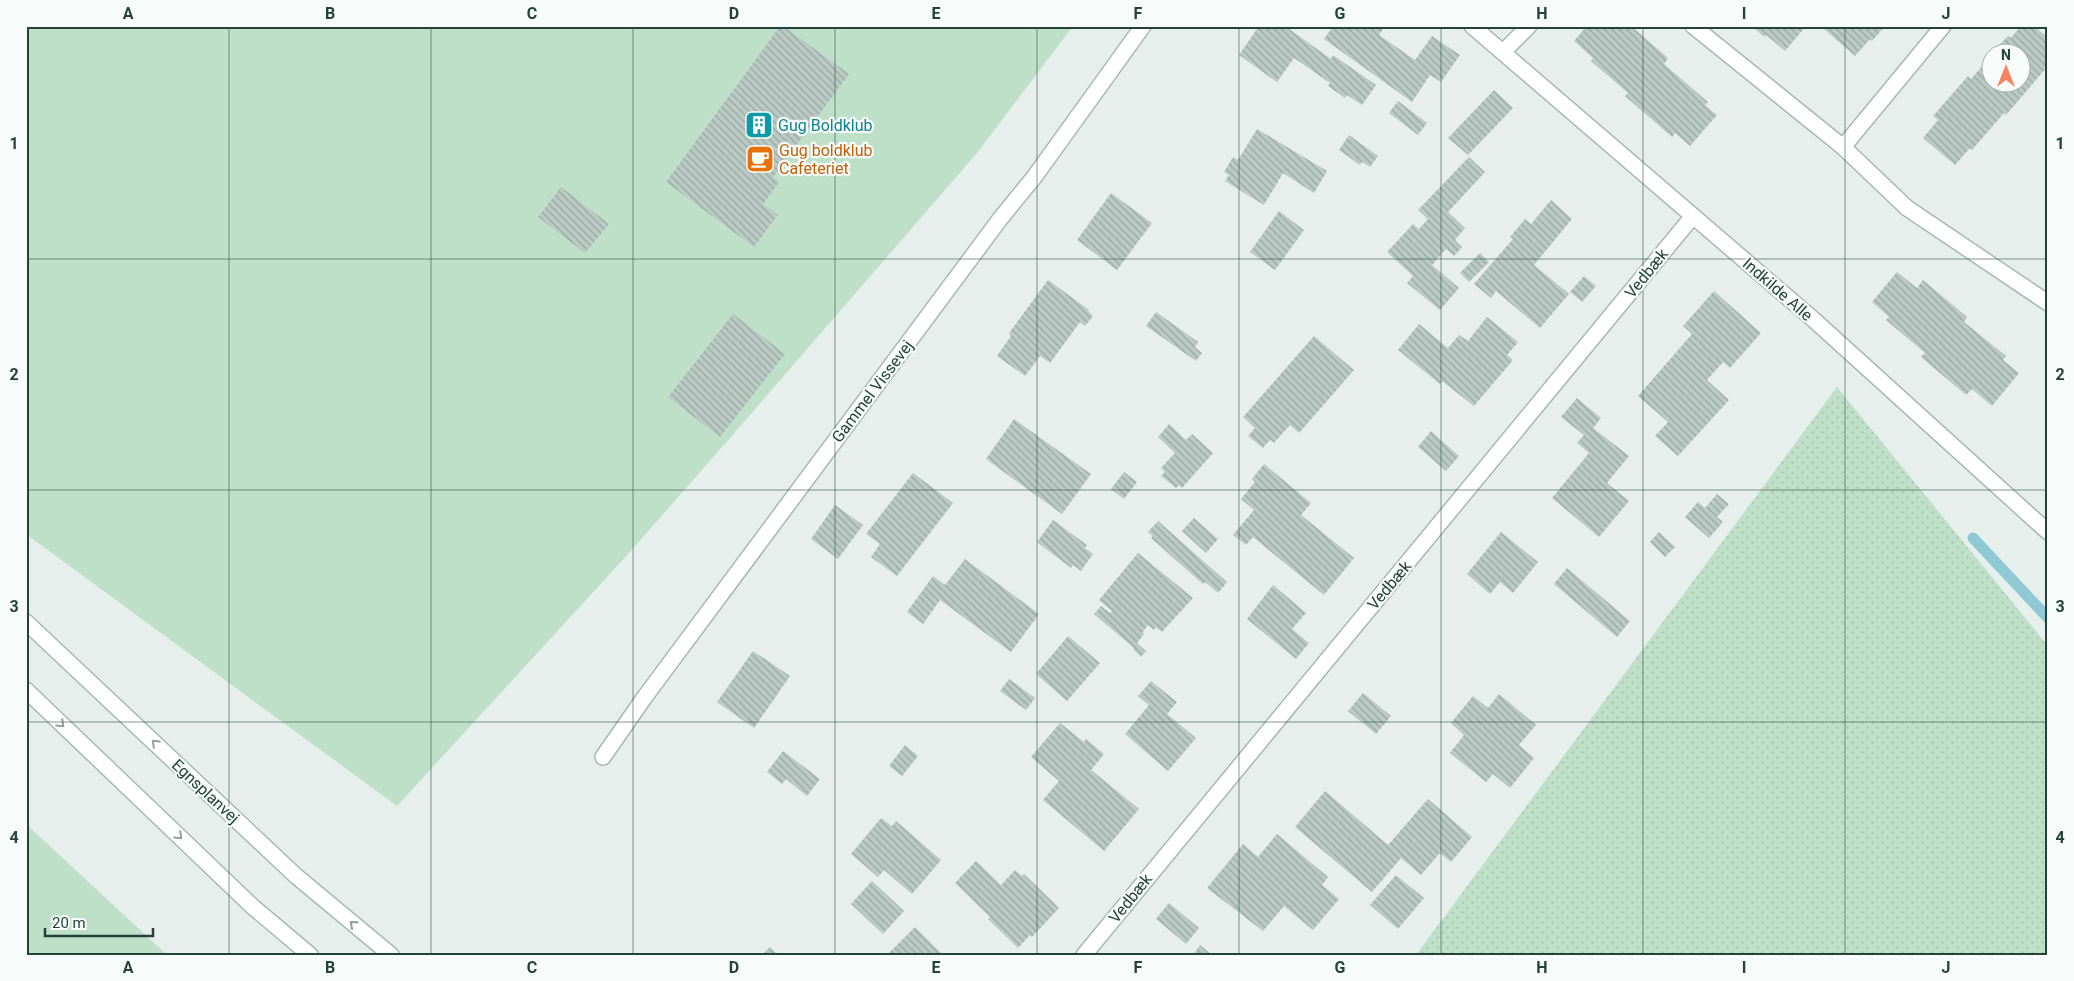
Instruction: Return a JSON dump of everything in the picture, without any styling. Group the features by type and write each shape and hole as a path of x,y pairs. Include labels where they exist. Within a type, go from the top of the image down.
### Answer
{"street":[{"name":"Gammel Vissevej","path":"603,757 644,698 1000,220 1035,176 1143,26"},
{"name":"Indkilde Alle","path":"1472,26 1814,320 2048,532"},
{"path":"1503,52 1529,26"},
{"path":"1693,26 1843,147 1907,208 2048,303"},
{"path":"1843,147 1943,26"},
{"name":"Vedbæk","path":"1084,955 1693,216"},
{"name":"Egnsplanvej","path":"26,622 296,876 390,955"},
{"path":"26,690 253,907 310,955"}],"green space":[{"path":"26,26 1073,26 977,153 629,553 397,806 26,534"},
{"path":"1837,387 2048,646 2048,955 1416,955"},
{"path":"26,824 167,955 26,955"}],"building":[{"name":"Gug Boldklub","path":"780,26 783,26 849,74 773,177 779,182 763,204 778,215 754,247 666,182"},
{"path":"1259,26 1285,26 1331,59 1333,55 1376,85 1362,105 1347,95 1345,98 1328,86 1330,83 1294,58 1277,82 1239,55"},
{"path":"1333,26 1385,26 1379,35 1415,60 1432,36 1460,55 1441,82 1430,75 1412,102 1324,39"},
{"path":"1587,26 1631,26 1668,58 1664,64 1708,102 1705,105 1717,115 1690,146 1675,133 1672,137 1625,96 1628,93 1591,61 1593,58 1574,41"},
{"path":"1752,26 1806,26 1785,51 1766,35 1764,37"},
{"path":"1825,26 1885,26 1855,56 1823,28"},
{"path":"2021,26 2034,26 2048,38 2048,60 2045,64 2047,67 2032,85 2032,42 2002,42 2008,36 2011,38"},
{"path":"1982,66 1982,92 2026,92 2006,115 2004,113 1972,150 1970,148 1955,165 1923,138 1938,120 1933,116 1968,76 1971,79"},
{"path":"1494,90 1513,108 1468,155 1448,138"},
{"path":"1398,101 1427,123 1418,135 1389,113"},
{"path":"1257,129 1327,171 1314,193 1283,173 1264,205 1225,181 1229,175 1224,172 1233,157 1238,160"},
{"path":"1349,135 1378,156 1370,167 1362,162 1360,165 1339,150"},
{"path":"1469,157 1485,172 1448,212 1465,228 1455,240 1462,247 1454,256 1446,249 1432,265 1459,288 1440,310 1407,283 1413,276 1387,252 1413,224 1419,229 1428,219 1418,210"},
{"path":"561,187 609,224 585,253 538,217"},
{"path":"1111,193 1152,223 1117,270 1077,240"},
{"path":"1551,200 1572,219 1534,265 1569,294 1540,328 1496,291 1491,298 1474,284 1513,239 1510,237 1525,219 1531,224"},
{"path":"1279,211 1304,230 1275,270 1250,252"},
{"path":"1480,253 1489,262 1469,282 1460,273"},
{"path":"1897,272 1917,288 1923,280 1967,317 1964,322 2006,356 2003,360 2019,373 1992,406 1972,389 1966,395 1921,357 1925,353 1886,320 1889,317 1872,302"},
{"path":"1584,276 1596,286 1582,302 1570,292"},
{"path":"1048,280 1089,310 1093,316 1085,326 1080,322 1050,363 1040,356 1025,376 997,356 1011,336 1009,333"},
{"path":"1714,291 1761,333 1730,368 1723,362 1707,380 1729,400 1678,456 1655,436 1668,422 1638,396 1692,334 1683,326"},
{"path":"1156,312 1198,342 1195,347 1202,353 1196,361 1146,326"},
{"path":"733,314 785,354 720,437 668,397"},
{"path":"1487,317 1518,342 1507,355 1513,360 1474,406 1442,381 1440,384 1398,350 1419,324 1448,348 1459,335 1468,341"},
{"path":"1314,336 1354,370 1299,433 1290,425 1274,443 1270,440 1263,448 1248,436 1255,428 1243,417"},
{"path":"1577,398 1601,418 1593,428 1629,456 1607,483 1629,501 1599,537 1552,498 1589,453 1577,443 1584,435 1561,417"},
{"path":"1014,419 1091,474 1062,514 986,459"},
{"path":"1169,424 1186,440 1192,434 1213,453 1182,488 1179,485 1176,488 1161,476 1165,472 1161,468 1175,453 1158,437"},
{"path":"1431,431 1459,456 1446,471 1418,447"},
{"path":"1264,464 1311,503 1301,515 1354,558 1324,595 1253,537 1246,545 1233,535 1254,510 1241,499 1255,482 1252,479"},
{"path":"1124,472 1137,482 1124,499 1111,489"},
{"path":"913,473 953,503 897,576 871,557 880,544 866,534"},
{"path":"1717,494 1729,504 1717,517 1723,522 1709,538 1685,517 1698,502 1705,508"},
{"path":"835,505 863,525 838,559 811,539"},
{"path":"1194,518 1218,539 1206,553 1182,531"},
{"path":"1053,520 1087,545 1085,548 1093,554 1081,571 1073,565 1071,568 1037,542"},
{"path":"1158,521 1227,582 1218,593 1205,582 1203,584 1151,538 1153,536 1148,532"},
{"path":"1501,532 1538,562 1513,593 1500,582 1490,594 1467,574"},
{"path":"1659,532 1675,547 1665,557 1650,542"},
{"path":"1138,553 1193,598 1162,632 1156,627 1154,630 1148,625 1137,643 1146,651 1141,657 1134,648 1094,614 1101,606 1110,613 1112,611 1099,600"},
{"path":"965,559 1039,614 1011,652 940,600 923,624 907,612 933,576 945,585"},
{"path":"1567,568 1630,621 1617,637 1554,584"},
{"path":"1273,585 1306,613 1292,629 1309,643 1296,659 1247,619"},
{"path":"1068,636 1100,663 1067,701 1036,674"},
{"path":"753,651 790,676 754,728 717,702"},
{"path":"1009,679 1035,698 1026,710 1000,691"},
{"path":"1151,681 1177,702 1167,714 1196,738 1168,771 1125,734 1149,705 1138,696"},
{"path":"1363,693 1391,716 1376,734 1348,711"},
{"path":"1499,694 1536,725 1519,745 1534,758 1510,788 1493,774 1486,782 1450,753 1464,735 1451,723 1473,696 1488,708"},
{"path":"1060,723 1084,742 1086,739 1104,754 1091,770 1139,809 1104,851 1043,800 1059,781 1031,757"},
{"path":"905,745 918,756 902,776 889,766"},
{"path":"783,751 820,779 807,796 786,779 782,784 767,772"},
{"path":"1325,791 1388,845 1428,799 1472,837 1451,862 1440,853 1421,875 1401,858 1372,892 1295,827"},
{"path":"881,818 892,826 896,821 941,860 912,894 884,870 878,877 851,854"},
{"path":"1277,834 1328,877 1322,885 1339,899 1313,930 1284,906 1263,931 1207,888 1243,844 1258,857"},
{"path":"976,861 1001,885 1015,870 1022,876 1024,874 1059,908 1032,937 1030,935 1018,948 955,883"},
{"path":"1396,875 1424,898 1398,929 1370,905"},
{"path":"872,881 904,911 883,934 851,904"},
{"path":"1169,903 1199,928 1186,944 1156,919"},
{"path":"915,927 943,955 887,955"},
{"path":"1200,945 1212,955 1193,955"},
{"path":"770,947 778,955 762,955"}],"waterway":[{"path":"1973,538 2048,618"}],"place":[{"name":"Gug Boldklub","path":"759,125"},
{"name":"Gug boldklub Cafeteriet","path":"760,159"}]}
